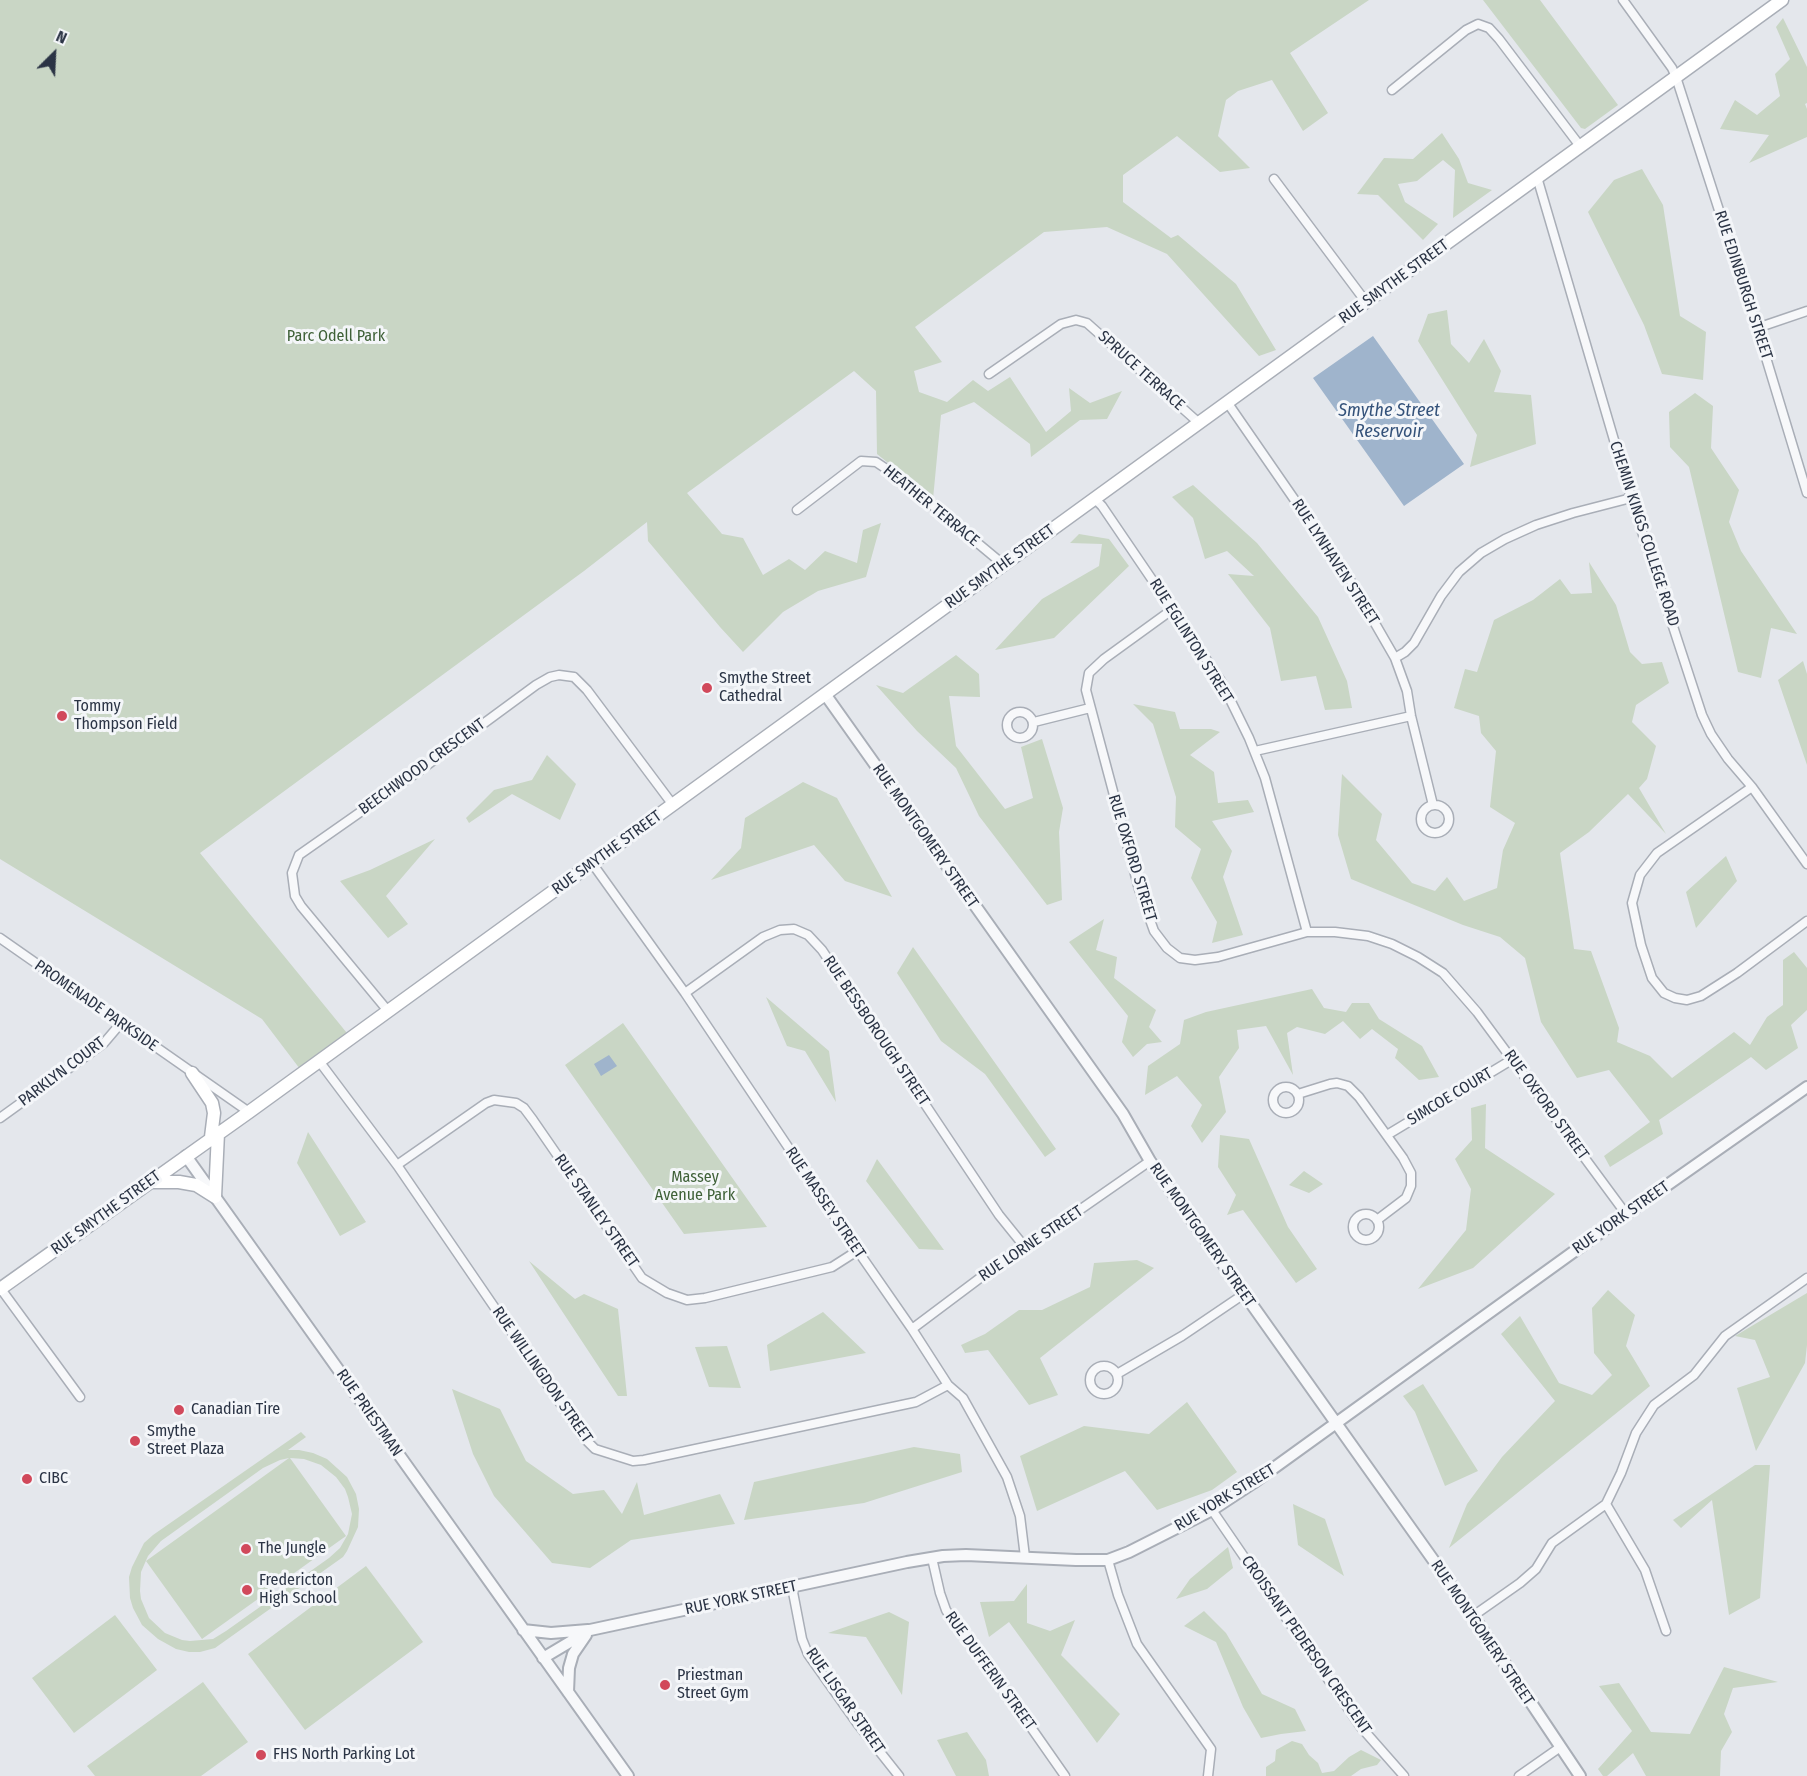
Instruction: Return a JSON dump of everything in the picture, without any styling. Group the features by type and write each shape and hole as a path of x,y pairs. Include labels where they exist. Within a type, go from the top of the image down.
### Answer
{"main road":[{"name":"RUE SMYTHE STREET","path":"0,1289 249,1112 1782,0"},
{"path":"192,1073 212,1103 214,1113 215,1197"},
{"path":"149,1182 179,1182 196,1185 215,1197"}],"street":[{"name":"RUE EDINBURGH STREET","path":"1623,0 1672,68 1676,77 1757,328 1807,493"},
{"path":"1392,90 1466,30 1478,24 1489,28 1499,39 1580,146"},
{"name":"CHEMIN KINGS COLLEGE ROAD","path":"1537,177 1631,498 1702,715 1722,751 1752,787 1807,864"},
{"path":"1274,179 1366,302"},
{"path":"1757,328 1807,311"},
{"name":"SPRUCE TERRACE","path":"989,374 1061,324 1076,320 1087,323 1199,423"},
{"name":"RUE LYNHAVEN STREET","path":"1227,402 1350,580 1395,658 1407,691 1433,805"},
{"name":"HEATHER TERRACE","path":"797,510 861,461 876,462 897,476 1004,565"},
{"path":"1395,658 1406,652 1414,643 1459,572 1481,553 1536,525 1631,498"},
{"name":"RUE EGLINTON STREET","path":"1095,499 1221,681 1255,751 1265,778 1307,932"},
{"name":"RUE OXFORD STREET","path":"1173,609 1104,659 1089,673 1086,690 1139,889 1154,931 1167,948 1180,958 1195,960 1218,957 1307,932 1335,932 1368,936 1392,944 1426,962 1443,973 1466,998 1626,1214"},
{"name":"BEECHWOOD CRESCENT","path":"388,1011 295,896 292,873 299,855 536,685 559,675 574,677 587,690 673,805"},
{"name":"RUE MONTGOMERY STREET","path":"825,694 1123,1114 1150,1161 1473,1616 1580,1776"},
{"path":"1034,722 1090,708"},
{"path":"1255,751 1411,716"},
{"path":"1752,787 1658,853 1640,875 1632,903 1641,945 1652,978 1664,993 1675,998 1687,999 1701,996 1737,973 1807,921"},
{"name":"RUE MASSEY STREET","path":"592,863 685,993 948,1385 963,1398 1007,1477 1020,1516 1025,1557"},
{"name":"RUE BESSBOROUGH STREET","path":"685,993 763,937 787,929 794,929 808,935 822,950 999,1215 1024,1246"},
{"name":"PROMENADE PARKSIDE","path":"0,938 249,1112"},
{"name":"PARKLYN COURT","path":"0,1118 104,1043 121,1023"},
{"name":"SIMCOE COURT","path":"1387,1135 1513,1059"},
{"name":"RUE WILLINGDON STREET","path":"319,1061 397,1165 584,1438 595,1449 633,1461 644,1460 916,1402 948,1385"},
{"path":"1298,1094 1330,1084 1348,1086 1359,1097 1403,1158 1411,1173 1411,1186 1403,1202 1377,1220"},
{"name":"RUE YORK STREET","path":"543,1658 590,1630 908,1562 932,1558 988,1555 1108,1560 1129,1552 1212,1510 1289,1458 1626,1214 1807,1087"},
{"name":"RUE STANLEY STREET","path":"397,1165 486,1103 494,1100 516,1103 524,1108 533,1120 642,1278 667,1293 687,1300 705,1298 832,1267 857,1251"},
{"name":"RUE PRIESTMAN","path":"186,1156 628,1776"},
{"name":"RUE LORNE STREET","path":"912,1329 1024,1246 1076,1214 1150,1161"},
{"path":"1473,1616 1520,1583 1536,1569 1552,1543 1606,1504 1636,1433 1654,1405 1694,1375 1725,1336 1807,1278"},
{"path":"0,1289 80,1397"},
{"path":"1117,1374 1174,1341 1244,1294"},
{"path":"1606,1504 1645,1570 1666,1631"},
{"name":"CROISSANT PEDERSON CRESCENT","path":"1212,1510 1360,1726 1404,1776"},
{"name":"RUE DUFFERIN STREET","path":"932,1558 946,1610 972,1643 1065,1776"},
{"path":"1108,1560 1118,1595 1137,1644 1212,1749 1208,1776"},
{"name":"RUE LISGAR STREET","path":"792,1587 802,1639 808,1654 857,1723 899,1776"},
{"path":"523,1630 551,1633 590,1630"},
{"path":"568,1692 568,1668 573,1654 590,1630"},
{"path":"1519,1776 1560,1748"}],"green space":[{"name":"Parc Odell Park","path":"0,0 1369,0 1290,53 1328,113 1303,131 1272,80 1238,91 1226,100 1218,136 1250,168 1220,172 1177,136 1123,175 1123,202 1171,238 1178,235 1236,284 1276,350 1259,356 1167,254 1107,227 1044,232 915,327 942,362 914,371 919,392 947,402 973,380 988,391 1010,377 1046,432 1071,411 1069,388 1090,403 1122,391 1107,419 1080,420 1031,457 1030,444 974,402 941,415 933,499 877,454 876,391 854,371 687,493 722,534 743,538 763,575 789,559 805,570 825,551 857,563 863,530 881,523 866,577 818,591 783,612 743,652 648,541 647,522 584,571 200,853 351,1038 303,1073 262,1019 0,859"},
{"path":"1483,0 1540,0 1618,105 1585,129 1581,128"},
{"path":"1783,18 1807,67 1807,103 1805,104 1807,137 1749,163 1769,135 1720,129 1735,100 1757,115 1780,96 1775,74 1790,59 1776,27"},
{"path":"1442,133 1459,159 1468,183 1492,190 1453,218 1455,170 1443,160 1417,181 1398,184 1405,202 1438,224 1423,240 1378,195 1357,194 1384,158 1413,159"},
{"path":"1642,169 1663,205 1680,316 1706,332 1703,380 1662,374 1644,325 1588,212 1614,180"},
{"path":"1447,310 1451,344 1469,363 1484,339 1501,371 1494,392 1531,395 1536,444 1470,467 1477,435 1418,341 1428,314"},
{"path":"1695,393 1713,406 1711,448 1739,490 1729,522 1741,551 1797,634 1771,628 1761,678 1738,672 1689,467 1670,447 1669,412"},
{"path":"1193,485 1257,543 1318,617 1347,681 1352,708 1325,710 1316,676 1281,681 1270,628 1228,574 1254,576 1227,551 1205,559 1193,518 1172,497"},
{"path":"1079,534 1109,539 1129,566 1054,638 995,650 1042,599 1099,566 1102,544 1070,543"},
{"path":"1589,562 1616,605 1630,652 1642,664 1662,662 1669,683 1636,705 1632,722 1656,746 1647,779 1639,788 1666,834 1628,794 1589,832 1560,853 1574,949 1591,951 1619,1028 1617,1042 1650,1056 1672,1078 1734,1032 1750,1045 1767,1017 1783,1005 1783,960 1794,952 1807,968 1807,1010 1791,1025 1798,1048 1766,1070 1751,1057 1659,1120 1663,1134 1610,1167 1604,1156 1650,1122 1609,1070 1577,1078 1541,1022 1525,958 1500,937 1463,925 1351,879 1338,835 1342,774 1382,814 1376,840 1412,883 1435,891 1447,877 1464,901 1497,888 1503,850 1515,823 1490,807 1496,751 1481,733 1479,716 1454,708 1465,669 1477,672 1494,620 1533,600 1560,579 1571,594 1592,593"},
{"path":"956,655 979,674 980,697 949,696 956,746 1005,809 1033,798 1021,747 1042,739 1063,808 1059,832 1062,900 1047,905 979,816 956,768 917,731 876,685 903,693"},
{"path":"1803,661 1807,674 1807,765 1778,680"},
{"path":"1133,704 1175,712 1180,729 1211,729 1220,732 1190,755 1214,772 1218,803 1248,800 1254,812 1212,821 1232,851 1223,877 1243,935 1212,943 1217,922 1191,878 1201,849 1175,827 1176,797 1153,724"},
{"path":"547,755 576,784 560,820 512,794 469,823 466,818 494,790 532,780"},
{"path":"803,782 837,798 892,897 845,881 814,845 711,880 741,848 745,818"},
{"path":"435,839 386,896 408,924 388,938 340,881 370,870"},
{"path":"1726,856 1737,881 1696,928 1686,892"},
{"path":"1104,919 1096,950 1117,957 1114,978 1156,1010 1149,1027 1162,1042 1147,1044 1133,1057 1122,1042 1128,1016 1069,942"},
{"path":"913,947 1056,1149 1045,1157 985,1074 941,1041 897,973"},
{"path":"1312,989 1324,1008 1346,1012 1352,1003 1369,1003 1379,1019 1422,1046 1439,1077 1419,1080 1395,1058 1398,1049 1372,1029 1360,1039 1343,1021 1325,1034 1297,1027 1287,1033 1293,1075 1266,1026 1237,1030 1239,1048 1219,1077 1226,1112 1202,1143 1191,1126 1202,1105 1177,1076 1145,1095 1148,1066 1180,1044 1184,1020 1206,1012"},
{"path":"766,997 829,1051 836,1102 805,1051 787,1046"},
{"name":"Massey Avenue Park","path":"623,1023 767,1227 684,1234 565,1065"},
{"path":"1486,1104 1485,1148 1555,1194 1473,1268 1418,1289 1466,1230 1471,1189 1455,1159 1472,1140 1471,1108"},
{"path":"308,1132 366,1222 340,1236 297,1163"},
{"path":"1220,1135 1249,1139 1288,1227 1317,1269 1296,1283 1243,1210 1227,1215 1236,1195 1218,1167"},
{"path":"877,1159 944,1250 919,1249 866,1181"},
{"path":"1304,1171 1323,1184 1309,1193 1289,1185"},
{"path":"1137,1260 1154,1268 1040,1358 1058,1395 1029,1405 988,1350 965,1353 961,1345 985,1334 1019,1310 1042,1310 1090,1287 1094,1263"},
{"path":"529,1261 575,1299 584,1294 618,1309 627,1396 618,1396"},
{"path":"1608,1290 1635,1315 1626,1346 1650,1386 1449,1548 1467,1504 1502,1457 1555,1401 1501,1334 1520,1316 1559,1383 1592,1395 1612,1375 1594,1353 1592,1308"},
{"path":"1807,1293 1805,1363 1756,1451 1737,1388 1770,1377 1755,1340 1735,1336"},
{"path":"823,1312 866,1353 770,1371 767,1345"},
{"path":"727,1346 741,1388 709,1387 695,1347"},
{"path":"1423,1384 1478,1471 1445,1486 1415,1412 1403,1396"},
{"path":"452,1389 500,1409 526,1461 573,1494 604,1490 622,1514 637,1482 644,1515 720,1494 735,1524 631,1540 590,1568 552,1563 494,1496 473,1454"},
{"path":"1187,1402 1237,1472 1212,1490 1157,1510 1125,1471 1037,1511 1020,1456 1084,1426 1149,1434"},
{"name":"The Jungle","path":"301,1432 306,1437 288,1450 313,1453 327,1459 347,1477 356,1494 359,1509 358,1527 343,1557 215,1648 200,1652 176,1649 158,1639 142,1625 133,1608 129,1577 144,1543","holes":["289,1458 146,1561 202,1639 346,1536 290,1458 304,1459 321,1465 336,1477 348,1497 352,1514 348,1534 340,1548 213,1639 190,1641 165,1633 149,1618 141,1599 141,1572 148,1556 161,1541 263,1468"]},
{"path":"914,1447 960,1454 962,1472 864,1503 744,1520 754,1482"},
{"path":"1755,1465 1770,1465 1760,1598 1729,1615 1712,1500 1681,1528 1673,1520"},
{"path":"1293,1504 1325,1519 1344,1576 1298,1545"},
{"path":"1228,1547 1233,1568 1207,1589 1176,1599 1190,1579"},
{"path":"366,1566 423,1642 305,1730 248,1654"},
{"path":"1027,1584 1027,1623 1050,1631 1075,1620 1061,1655 1120,1714 1097,1743 1009,1622 989,1637 980,1602 1014,1601"},
{"path":"1204,1611 1226,1633 1262,1694 1295,1709 1306,1731 1261,1738 1243,1707 1216,1642 1184,1626"},
{"path":"889,1612 909,1622 902,1695 866,1637 828,1633"},
{"path":"115,1615 157,1670 74,1733 32,1678"},
{"path":"1724,1667 1778,1682 1733,1688 1724,1714 1732,1732 1721,1751 1720,1776 1646,1776 1633,1753 1607,1776 1603,1776 1598,1769 1632,1731 1599,1686 1619,1683 1651,1732 1690,1734"},
{"path":"203,1682 248,1742 201,1776 95,1776 87,1766"},
{"path":"967,1732 986,1760 989,1776 956,1776 937,1740"},
{"path":"1292,1741 1302,1744 1318,1763 1322,1773 1334,1771 1349,1757 1361,1750 1381,1760 1377,1765 1361,1769 1351,1776 1266,1776 1266,1767 1275,1761 1276,1750"}],"water":[{"name":"Smythe Street Reservoir","path":"1373,336 1464,464 1404,506 1313,378"},
{"path":"609,1055 617,1066 601,1076 594,1064"}],"place":[{"name":"Smythe Street Cathedral","path":"707,688"},
{"name":"Tommy Thompson Field","path":"62,716"},
{"name":"Canadian Tire","path":"179,1410"},
{"name":"Smythe Street Plaza","path":"135,1441"},
{"name":"CIBC","path":"27,1479"},
{"name":"The Jungle","path":"246,1549"},
{"name":"Fredericton High School","path":"247,1590"},
{"name":"Priestman Street Gym","path":"665,1685"},
{"name":"FHS North Parking Lot","path":"261,1755"}]}
